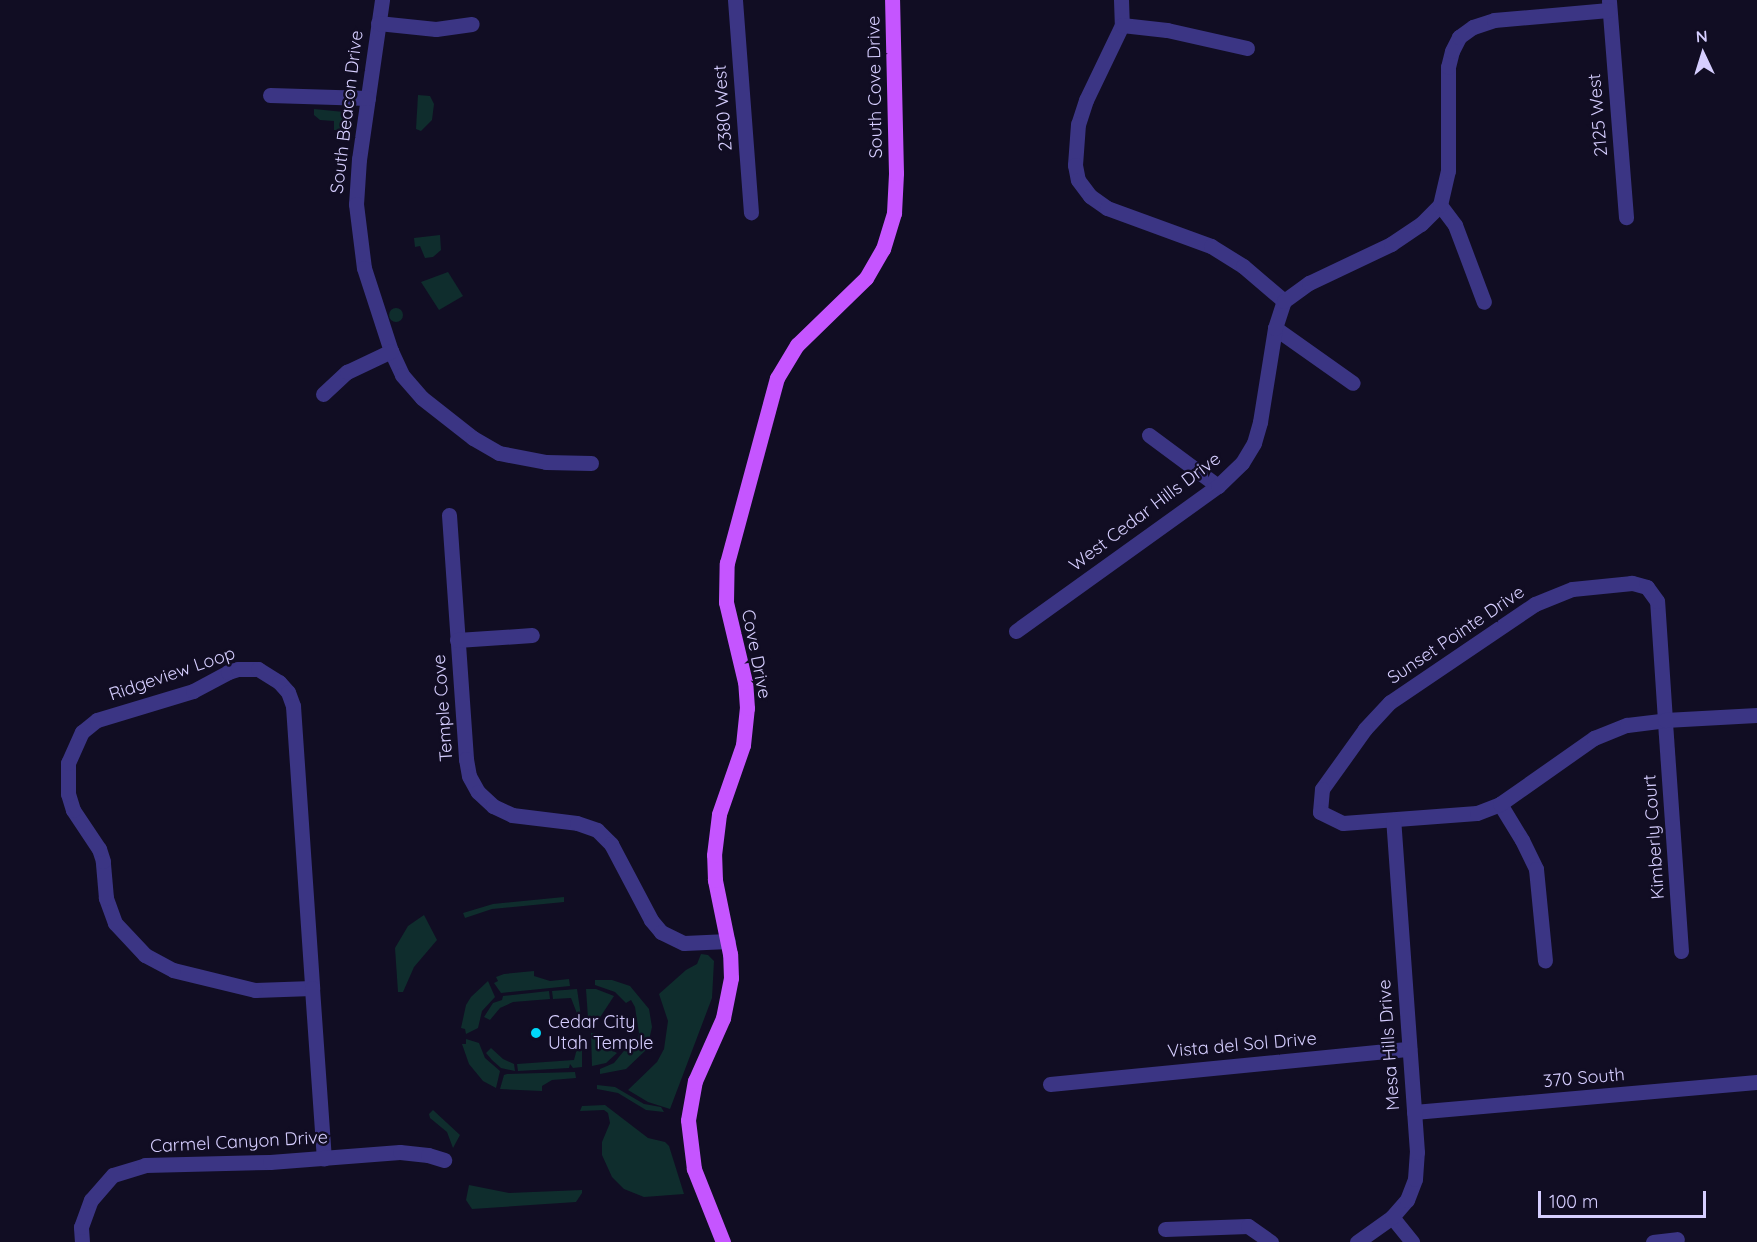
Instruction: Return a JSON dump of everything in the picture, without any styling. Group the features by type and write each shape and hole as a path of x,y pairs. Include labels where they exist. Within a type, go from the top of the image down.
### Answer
{"main road":[{"name":"South Cove Drive","path":"892,0 896,173"},
{"name":"Cove Drive","path":"723,1242 694,1170 688,1116 694,1081 727,1004 731,978 728,942 715,880 714,841 723,803 743,745 747,708 745,682 726,602 726,576 730,550 777,378 797,345 866,278 872,268 883,249 894,213 896,173"}],"street":[{"name":"South Beacon Drive","path":"382,0 359,159 357,222 364,268 391,351 402,375 422,398 473,438 499,453 546,462 591,463"},
{"name":"2380 West","path":"735,0 751,212"},
{"path":"1121,0 1122,24 1086,100 1078,124 1075,165 1078,180 1090,196 1107,208 1211,246 1243,266 1284,301 1309,283 1391,244 1421,224 1440,205 1448,171 1448,67 1459,37 1473,27 1494,20 1609,5"},
{"name":"2125 West","path":"1609,5 1626,217"},
{"path":"378,23 436,29 472,24"},
{"path":"1122,24 1167,30 1247,48"},
{"path":"270,94 368,98"},
{"path":"1440,205 1455,225 1484,302"},
{"name":"West Cedar Hills Drive","path":"1016,631 1218,486 1242,464 1254,443 1260,422 1275,328 1284,301"},
{"path":"1275,328 1353,383"},
{"path":"323,394 347,372 391,351"},
{"path":"1149,435 1218,486"},
{"name":"Temple Cove","path":"449,515 467,768 473,784 485,800 512,815 591,826 611,844 651,920 661,932 684,942 728,942"},
{"name":"Sunset Pointe Drive","path":"1393,820 1343,823 1320,812 1322,789 1365,729 1390,702 1535,604 1572,589 1632,583 1647,587 1657,601 1665,720"},
{"path":"457,640 532,635"},
{"name":"Ridgeview Loop","path":"312,988 255,990 172,970 145,955 115,924 106,898 103,861 99,849 73,810 68,794 68,763 82,732 97,720 193,691 238,669 258,669 279,682 288,693 293,706 324,1159"},
{"path":"1393,820 1477,813 1500,804 1594,738 1627,725 1665,720 1757,715"},
{"name":"Kimberly Court","path":"1665,720 1682,951"},
{"path":"1500,804 1522,840 1536,869 1545,961"},
{"name":"Mesa Hills Drive","path":"1357,1242 1392,1217 1407,1200 1415,1179 1418,1152 1393,820"},
{"name":"Vista del Sol Drive","path":"1050,1084 1409,1049"},
{"name":"370 South","path":"1414,1112 1757,1082"},
{"name":"Carmel Canyon Drive","path":"82,1242 81,1227 90,1200 113,1175 145,1165 324,1159 400,1152 444,1160"},
{"path":"1392,1217 1412,1242"},
{"path":"1165,1228 1248,1226 1271,1242"},
{"path":"1653,1242 1677,1239"}],"green space":[{"path":"418,95 430,96 434,104 432,120 421,131 416,129"},
{"path":"314,109 344,112 349,118 349,131 334,130 334,121 320,120 314,115"},
{"path":"440,235 441,250 433,257 425,258 420,246 415,247 414,238"},
{"path":"448,272 463,296 439,310 421,282"},
{"path":"393,308 399,308 403,315 399,322 393,322 389,318 389,312"},
{"path":"564,897 564,902 492,909 465,918 463,913 493,904"},
{"path":"424,915 437,940 414,967 403,992 398,992 395,948 408,926"},
{"path":"701,954 708,955 714,961 712,998 670,1109 648,1102 628,1090 657,1062 664,1049 668,1021 659,994 686,970 697,964"},
{"path":"534,971 534,976 550,981 569,979 570,986 501,993 494,983 498,981 496,977 504,974"},
{"path":"595,980 612,980 630,986 649,1009 652,1027 647,1049 626,1069 600,1074 600,1069 614,1063 628,1046 634,1048 639,1033 635,1007 631,1000 626,1003 615,992 595,985"},
{"path":"488,981 495,997 482,1011 478,1028 466,1034 465,1029 461,1028 466,1005"},
{"path":"577,989 581,1016 578,1016 571,998 553,999 552,991"},
{"path":"586,989 596,989 614,996 597,1022 588,1018"},
{"path":"549,991 550,999 513,1002 500,1008 490,1020 484,1017 493,1003 502,1000 503,996"},
{"path":"591,1033 601,1035 610,1049 617,1053 606,1063 592,1066"},
{"path":"466,1039 479,1043 485,1058 500,1071 496,1088 483,1081 469,1064 462,1044 466,1044"},
{"path":"582,1040 582,1067 573,1068 570,1064 569,1068 518,1071 517,1064 574,1060 579,1041"},
{"path":"491,1048 503,1059 514,1064 515,1071 501,1068 492,1060 486,1053"},
{"path":"575,1072 576,1078 552,1080 542,1086 542,1091 500,1089 504,1075 507,1074"},
{"path":"597,1085 615,1087 644,1104 661,1107 664,1112 646,1110 618,1093 597,1089"},
{"path":"605,1105 648,1138 665,1142 669,1146 684,1194 644,1197 624,1189 612,1177 602,1155 602,1142 610,1123 608,1113 604,1110 580,1111 582,1106"},
{"path":"433,1110 460,1135 453,1148 447,1132 430,1118 429,1114"},
{"path":"469,1185 509,1193 582,1190 582,1193 576,1202 472,1209 466,1200"}],"place":[{"name":"Cedar City Utah Temple","path":"536,1033"}]}
